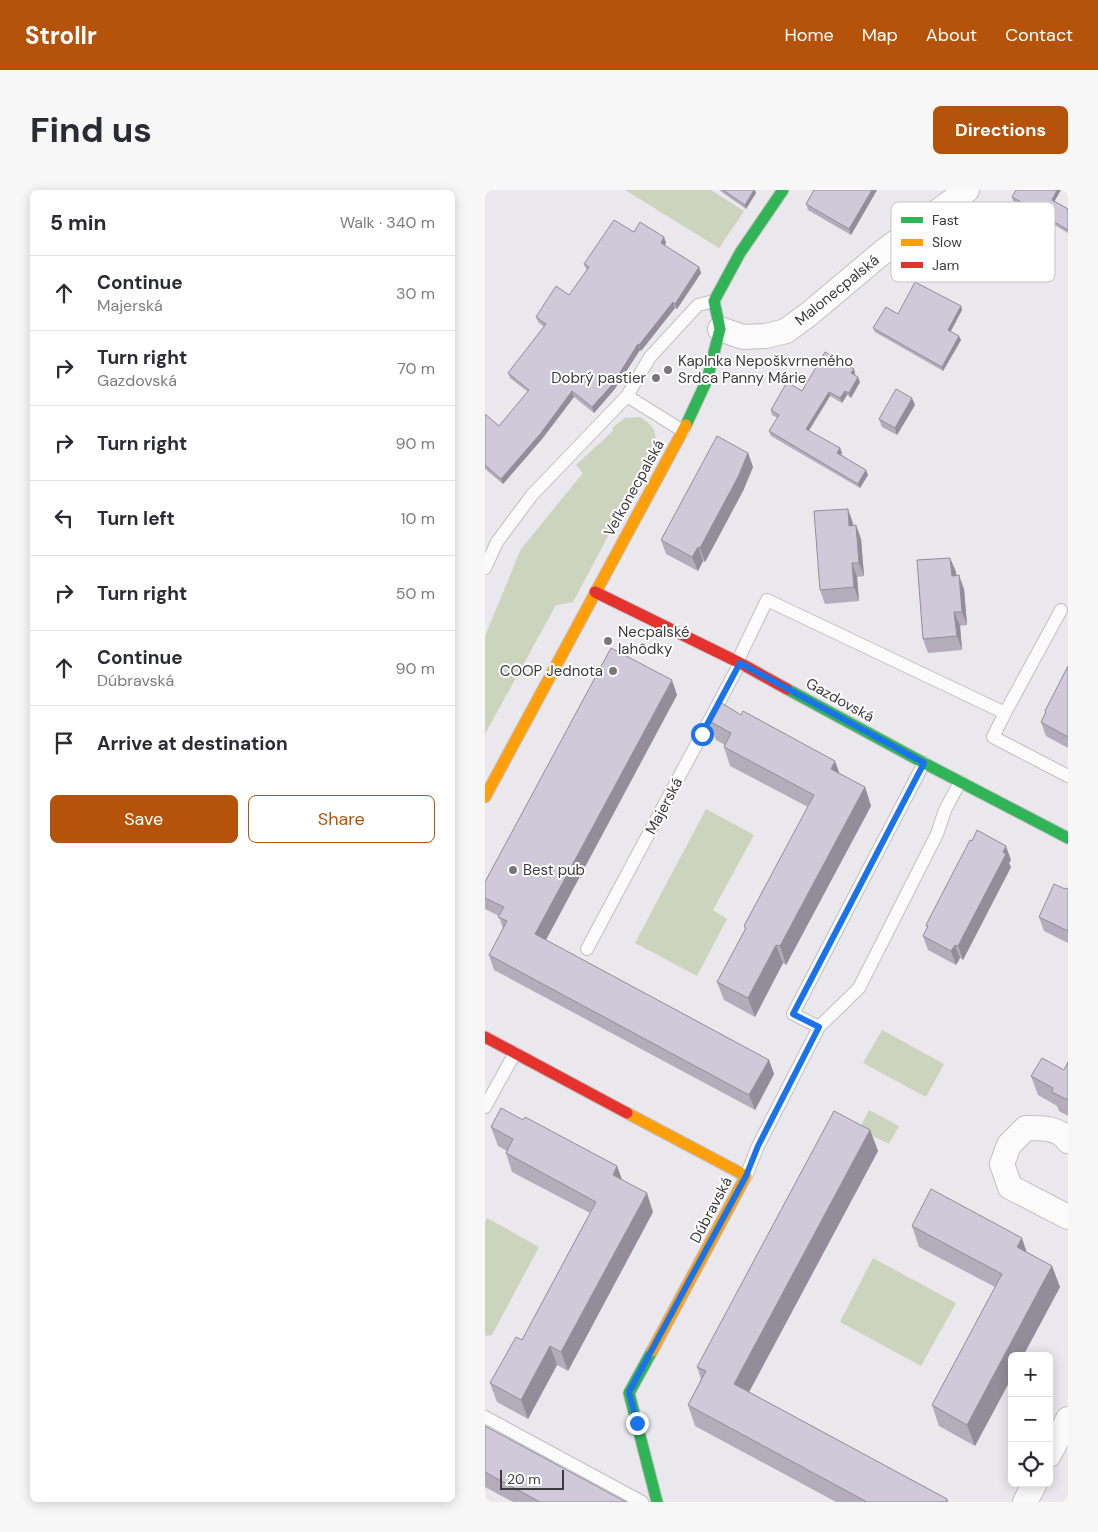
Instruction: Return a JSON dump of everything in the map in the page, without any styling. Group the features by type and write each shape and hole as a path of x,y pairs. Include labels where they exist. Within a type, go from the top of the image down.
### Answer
{"street":[{"path":"714,301 735,263 783,190"},
{"name":"Malonecpalská","path":"951,202 967,190"},
{"name":"Malonecpalská","path":"721,329 743,337 766,336 786,331 891,247"},
{"name":"Veľkonecpalská","path":"485,797 683,431 707,380 721,329 714,301"},
{"name":"Gazdovská","path":"595,592 739,662 924,763 1068,838"},
{"name":"Dúbravská","path":"485,1037 746,1176 629,1392 657,1502"},
{"path":"1065,1208 1010,1187 1003,1164 1009,1145 1026,1128 1050,1128 1068,1141"},
{"path":"1053,1447 1068,1419"},
{"path":"1025,1502 1033,1487"}],"lane":[{"path":"485,568 497,542 532,495 627,396 650,357 698,305 714,301"},
{"path":"627,396 683,431"},
{"name":"Majerská","path":"587,948 739,662 767,600 1005,714"},
{"path":"1061,610 993,736 1068,776"},
{"path":"819,1027 793,1014 924,763"},
{"path":"746,1176 758,1146 819,1027 859,988 937,834 945,810 960,782"},
{"path":"485,1107 515,1053"},
{"path":"485,1417 642,1502"}],"green space":[{"path":"625,190 711,190 744,211 719,248"},
{"path":"640,417 653,429 656,446 573,602 556,605 485,734 485,636 521,549 583,473 576,465 613,431 613,427 625,418"},
{"path":"706,809 754,835 713,910 727,919 697,976 635,943"},
{"path":"882,1030 944,1064 926,1097 863,1063"},
{"path":"869,1110 899,1126 889,1144 859,1129"},
{"path":"487,1218 539,1247 492,1335 485,1336 485,1222"},
{"path":"873,1258 956,1303 921,1366 840,1322"}],"building":[{"path":"723,190 754,190 745,205"},
{"path":"814,190 872,190 849,229 806,204"},
{"path":"1016,190 1057,190 1052,200 1068,209 1068,230 1055,222 1055,202 1021,202 1012,197"},
{"path":"614,220 634,232 640,222 664,237 661,243 699,267 675,304 673,302 638,344 612,385 592,407 572,391 541,433 501,479 485,465 485,414 499,426 529,390 508,373 546,324 536,317 556,286 569,295 589,267 584,264"},
{"path":"915,282 961,306 948,330 959,336 942,367 873,328 886,307 898,314"},
{"path":"825,352 854,369 851,373 858,377 849,393 845,391 840,398 829,392 806,429 840,448 837,453 866,470 858,484 769,431 779,415 771,410 787,382 802,391"},
{"path":"896,389 912,398 895,428 879,419"},
{"path":"717,436 748,453 738,477 700,548 698,547 692,557 661,540"},
{"path":"848,509 849,526 856,525 859,563 852,563 854,587 820,590 814,511"},
{"path":"950,558 952,576 959,575 962,612 954,612 957,636 923,639 917,560"},
{"path":"611,648 672,680 535,934 769,1060 749,1095 489,955 507,921 498,917 504,907 485,898 485,882"},
{"path":"1068,666 1068,737 1041,722"},
{"path":"720,702 741,715 743,711 835,761 831,769 865,787 780,946 776,945 748,998 717,982 746,928 744,926 814,795 724,747 731,733 709,721"},
{"path":"977,830 1006,846 1003,852 1006,854 958,946 955,945 951,951 923,936 928,926 926,925"},
{"path":"1054,884 1068,889 1068,931 1039,917"},
{"path":"1042,1058 1064,1070 1068,1062 1068,1100 1052,1092 1053,1088 1031,1076"},
{"path":"501,1108 523,1120 525,1117 617,1166 613,1175 647,1193 561,1352 550,1346 521,1400 490,1383 516,1337 522,1340 596,1202 506,1153 513,1139 491,1127"},
{"path":"834,1111 870,1130 734,1384 947,1499 946,1502 867,1502 688,1405 706,1371 697,1367"},
{"path":"931,1189 1022,1238 1017,1247 1052,1266 967,1425 932,1405 1002,1274 912,1226"},
{"path":"485,1426 626,1502 540,1502 485,1472"}],"traffic: fast":[{"path":"686,425 707,380 720,329 714,301 740,253 783,190"},
{"path":"787,689 1068,838"},
{"path":"652,1351 629,1393 657,1502"}],"traffic: slow":[{"path":"485,797 686,425"},
{"path":"627,1113 746,1176 652,1351"}],"traffic: jam":[{"path":"595,592 740,663 787,689"},
{"path":"485,1037 627,1113"}],"place":[{"name":"Kaplnka Nepoškvrneného Srdca Panny Márie","path":"668,370"},
{"name":"Dobrý pastier","path":"656,378"},
{"name":"Necpalské lahôdky","path":"608,641"},
{"name":"COOP Jednota","path":"613,671"},
{"name":"Best pub","path":"513,870"}],"route":[{"path":"637,1423 629,1392 746,1176 758,1146 819,1027 793,1014 924,763 740,663 702,734"}]}
